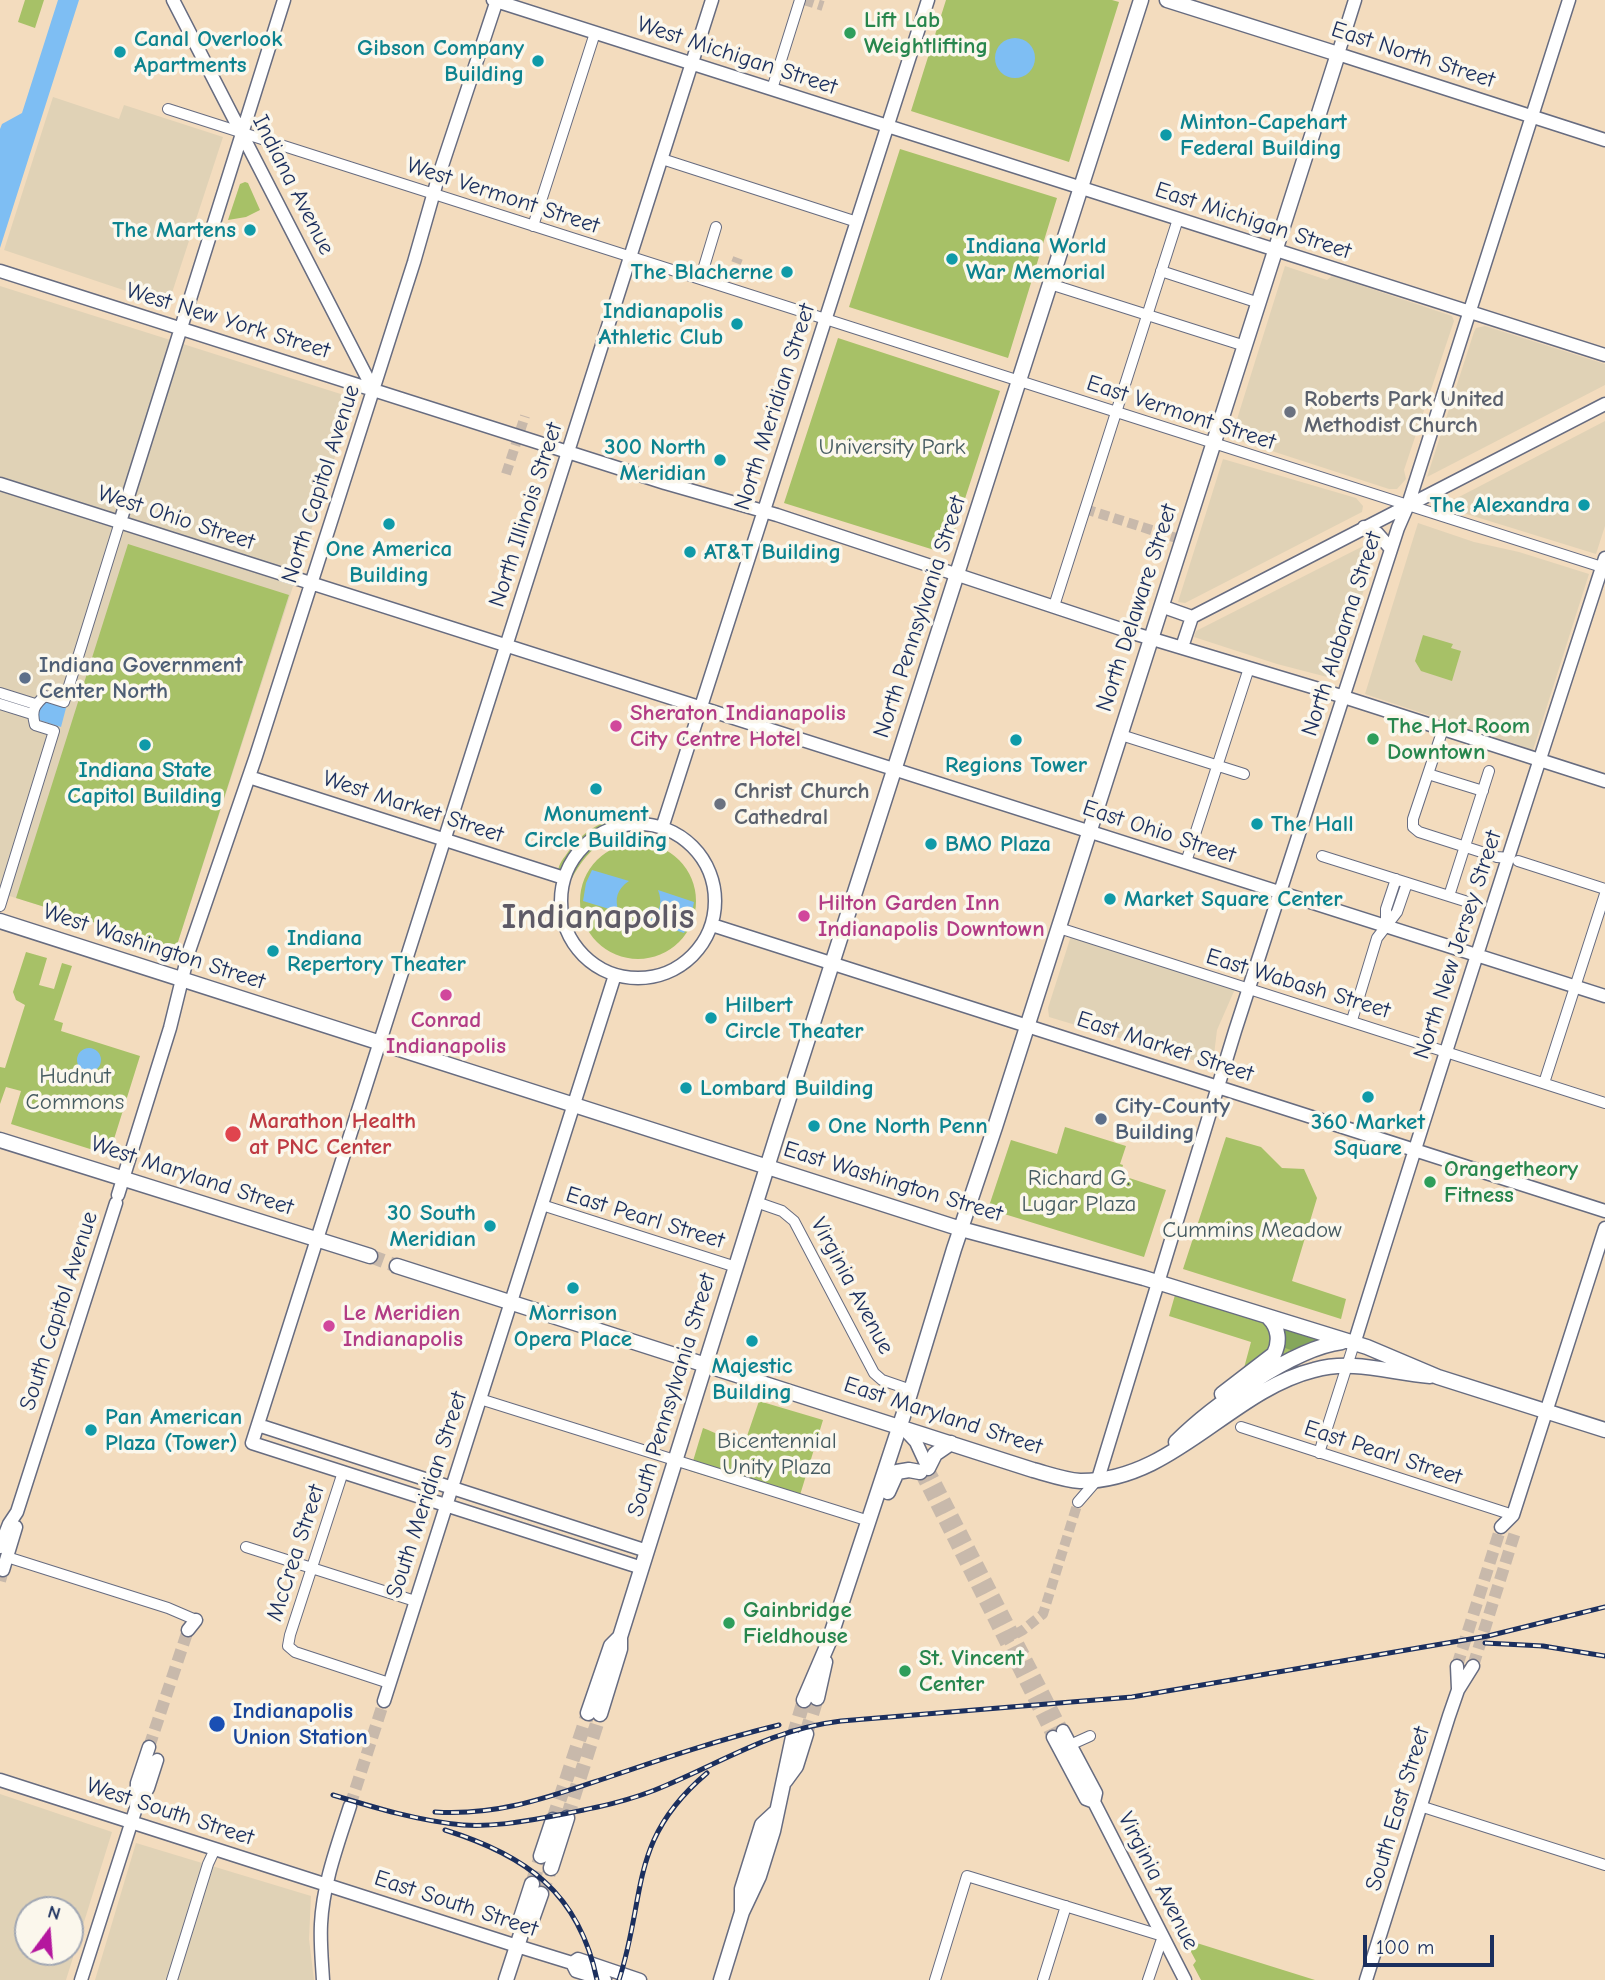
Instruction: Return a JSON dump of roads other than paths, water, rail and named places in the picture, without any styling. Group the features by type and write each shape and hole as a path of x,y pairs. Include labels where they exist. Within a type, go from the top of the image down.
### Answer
{"main road":[{"name":"Indiana Avenue","path":"173,0 373,389"},
{"path":"120,522 284,0"},
{"name":"West Michigan Street","path":"496,0 888,127"},
{"name":"North Capitol Avenue","path":"182,980 206,896 226,848 249,777 496,0"},
{"name":"North Illinois Street","path":"343,1472 252,1443 712,0"},
{"name":"North Meridian Street","path":"662,828 928,0"},
{"name":"North Pennsylvania Street","path":"767,1167 1141,0"},
{"name":"East North Street","path":"1167,0 1605,140"},
{"name":"North Delaware Street","path":"857,1556 1355,0"},
{"name":"North Alabama Street","path":"1098,1479 1249,989 1391,549 1408,505 1569,0"},
{"name":"East Michigan Street","path":"888,127 1605,355"},
{"name":"West New York Street","path":"0,271 958,573 1054,607 1605,781"},
{"path":"1182,647 1192,617 1605,404"},
{"name":"West Ohio Street","path":"0,484 700,707"},
{"path":"1364,527 1377,533 1391,549"},
{"name":"North New Jersey Street","path":"1354,1344 1476,956 1514,860 1540,761 1604,564"},
{"path":"1161,606 1192,617"},
{"name":"East Ohio Street","path":"700,707 1605,996"},
{"name":"West Market Street","path":"249,777 564,878"},
{"path":"635,824 662,828 689,843 708,867 715,895 712,925 697,951 673,970 643,978 615,975 589,960 569,936 561,908 564,878 587,843 609,830 635,824"},
{"name":"West Washington Street","path":"0,921 574,1106"},
{"name":"East Market Street","path":"712,925 1605,1212"},
{"path":"397,1266 511,1302 615,975"},
{"name":"South Capitol Avenue","path":"4,1558 9,1524 17,1512 117,1199 167,1039 182,980"},
{"name":"East Washington Street","path":"574,1106 961,1229 1157,1283 1354,1344 1410,1363 1438,1377 1605,1430"},
{"name":"West Maryland Street","path":"0,1140 370,1256"},
{"name":"South Pennsylvania Street","path":"594,1713 621,1649 620,1637 767,1167"},
{"path":"1502,1527 1515,1522 1605,1228"},
{"name":"East Maryland Street","path":"511,1302 1049,1474 1075,1480 1120,1475 1157,1460 1279,1382 1314,1369 1347,1365"},
{"name":"South Meridian Street","path":"384,1701 511,1302"},
{"path":"1157,1460 1200,1414 1274,1354 1278,1336 1274,1323 1269,1318"},
{"path":"1192,1425 1266,1372 1327,1345 1341,1342 1354,1344"},
{"name":"East Washington Street","path":"1347,1365 1438,1377"},
{"path":"258,1424 647,1550"},
{"path":"900,1426 916,1442 924,1470"},
{"path":"924,1470 936,1452 951,1443"},
{"path":"811,1699 857,1556 880,1513 894,1475 906,1470 924,1470"},
{"path":"343,1472 642,1568"},
{"name":"South East Street","path":"1457,1666 1458,1690"},
{"name":"South East Street","path":"1366,1980 1458,1690 1473,1666"},
{"name":"Virginia Avenue","path":"1094,1802 1086,1800 1058,1734 1070,1745 1096,1793 1094,1802 1185,1980"},
{"path":"721,1980 742,1912 759,1876 785,1781 796,1766 799,1735"},
{"path":"81,1980 132,1822 136,1808 137,1783 149,1747"},
{"path":"136,1808 148,1788 157,1760"},
{"name":"West South Street","path":"0,1780 326,1885"},
{"path":"323,1980 320,1932 326,1885 350,1805"},
{"path":"541,1856 560,1819 551,1868"},
{"name":"East South Street","path":"326,1885 572,1963 576,1970 605,1980"},
{"path":"506,1980 522,1931 530,1925 537,1889"},
{"name":"East South Street","path":"572,1963 578,1959 640,1980"}],"street":[{"path":"772,89 800,0"},
{"path":"533,226 595,33"},
{"name":"West Vermont Street","path":"168,110 826,319"},
{"path":"662,159 857,222"},
{"path":"1054,607 1178,219"},
{"path":"703,270 716,227"},
{"path":"1161,271 1259,303"},
{"path":"1050,284 1245,346"},
{"name":"East Vermont Street","path":"826,319 1408,505 1604,564"},
{"path":"0,906 54,731 35,725 34,709 45,696 64,702 120,522"},
{"path":"1186,862 1249,668"},
{"path":"0,693 34,709"},
{"path":"0,704 34,709"},
{"path":"1443,729 1413,818 1413,827 1419,832 1514,860 1605,892 1544,1083"},
{"path":"1121,735 1244,774"},
{"path":"1449,896 1489,771"},
{"path":"1428,774 1483,791"},
{"path":"1322,856 1471,903"},
{"path":"1386,926 1386,909 1396,879"},
{"path":"1352,1020 1377,938 1397,912 1407,883"},
{"name":"East Wabash Street","path":"1059,928 1605,1102"},
{"name":"Virginia Avenue","path":"756,1202 782,1211 794,1221 874,1373 882,1380 911,1390"},
{"name":"East Pearl Street","path":"542,1205 736,1267"},
{"path":"1319,1453 1354,1344"},
{"path":"480,1399 675,1460 867,1527"},
{"name":"East Pearl Street","path":"1241,1427 1515,1522"},
{"name":"McCrea Street","path":"343,1472 288,1646 295,1652 390,1682"},
{"path":"1078,1502 1098,1479"},
{"path":"246,1547 415,1601"},
{"path":"4,1558 168,1608 192,1625"},
{"path":"1070,1745 1090,1736"},
{"path":"1420,1806 1605,1865"},
{"path":"172,1980 215,1849"},
{"path":"935,1980 967,1876 1163,1936 1148,1980"},
{"path":"1043,1980 1066,1906"}],"water":[{"path":"58,0 79,0 0,248 0,129 2,124 22,113"},
{"path":"1015,38 1029,44 1035,58 1029,72 1015,78 1001,72 995,58 1001,44"},
{"path":"42,701 66,708 61,727 36,719"},
{"path":"592,870 629,881 618,895 619,912 583,901 586,883"},
{"path":"658,890 694,902 684,933 648,921 659,908"},
{"path":"89,1048 100,1055 101,1060 94,1071 89,1072 78,1065 77,1060 84,1049"}],"tunnel":[{"path":"804,0 823,6"},
{"path":"736,263 738,258"},
{"path":"506,474 525,416"},
{"path":"1085,509 1183,540"},
{"path":"370,1256 397,1266"},
{"path":"928,1468 1063,1731"},
{"path":"920,1472 1053,1737"},
{"path":"1003,1641 1043,1614 1078,1502"},
{"path":"1457,1666 1501,1527"},
{"path":"1473,1666 1516,1529"},
{"path":"0,1581 3,1570"},
{"path":"149,1747 188,1630"},
{"path":"806,1734 817,1698"},
{"path":"793,1737 804,1700"},
{"path":"350,1806 384,1701"},
{"path":"553,1820 588,1713"},
{"path":"567,1818 600,1714"},
{"path":"532,1884 541,1856"},
{"path":"541,1894 551,1868"}],"railway":[{"path":"333,1795 447,1823 496,1825 517,1822 594,1808 638,1796 752,1746 817,1725 1132,1697 1488,1636 1605,1607"},
{"path":"1485,1643 1543,1646 1605,1656"},
{"path":"435,1812 481,1811 524,1803 779,1725"},
{"path":"619,1980 652,1845 664,1821 707,1773"},
{"path":"445,1830 500,1852 524,1865 544,1881 562,1900 577,1923 589,1949 597,1980"}],"place":[{"name":"Lift Lab Weightlifting","path":"850,33"},
{"name":"Canal Overlook Apartments","path":"120,52"},
{"name":"Gibson Company Building","path":"538,61"},
{"name":"Minton-Capehart Federal Building","path":"1166,135"},
{"name":"The Martens","path":"250,230"},
{"name":"Indiana World War Memorial","path":"952,259"},
{"name":"The Blacherne","path":"787,272"},
{"name":"Indianapolis Athletic Club","path":"737,324"},
{"name":"Roberts Park United Methodist Church","path":"1290,412"},
{"name":"300 North Meridian","path":"720,460"},
{"name":"The Alexandra","path":"1584,505"},
{"name":"One America Building","path":"389,524"},
{"name":"AT&T Building","path":"690,552"},
{"name":"Indiana Government Center North","path":"25,678"},
{"name":"Sheraton Indianapolis City Centre Hotel","path":"616,726"},
{"name":"The Hot Room Downtown","path":"1373,739"},
{"name":"Regions Tower","path":"1016,740"},
{"name":"Indiana State Capitol Building","path":"145,745"},
{"name":"Monument Circle Building","path":"596,789"},
{"name":"Christ Church Cathedral","path":"720,804"},
{"name":"The Hall","path":"1257,824"},
{"name":"BMO Plaza","path":"931,844"},
{"name":"Market Square Center","path":"1110,899"},
{"name":"Hilton Garden Inn Indianapolis Downtown","path":"804,916"},
{"name":"Indiana Repertory Theater","path":"273,951"},
{"name":"Conrad Indianapolis","path":"446,995"},
{"name":"Hilbert Circle Theater","path":"711,1018"},
{"name":"Lombard Building","path":"686,1088"},
{"name":"360 Market Square","path":"1368,1097"},
{"name":"City-County Building","path":"1101,1119"},
{"name":"One North Penn","path":"814,1126"},
{"name":"Marathon Health at PNC Center","path":"233,1134"},
{"name":"Orangetheory Fitness","path":"1430,1182"},
{"name":"30 South Meridian","path":"490,1226"},
{"name":"Morrison Opera Place","path":"573,1288"},
{"name":"Le Meridien Indianapolis","path":"329,1326"},
{"name":"Majestic Building","path":"752,1341"},
{"name":"Pan American Plaza (Tower)","path":"91,1430"},
{"name":"Gainbridge Fieldhouse","path":"729,1623"},
{"name":"St. Vincent Center","path":"905,1671"},
{"name":"Indianapolis Union Station","path":"217,1724"}],"district":[{"name":"Indianapolis","path":"598,918"}],"park label":[{"name":"University Park","path":"892,447"},
{"name":"Hudnut Commons","path":"75,1089"},
{"name":"Richard G. Lugar Plaza","path":"1079,1191"},
{"name":"Cummins Meadow","path":"1252,1230"},
{"name":"Bicentennial Unity Plaza","path":"777,1454"}]}
